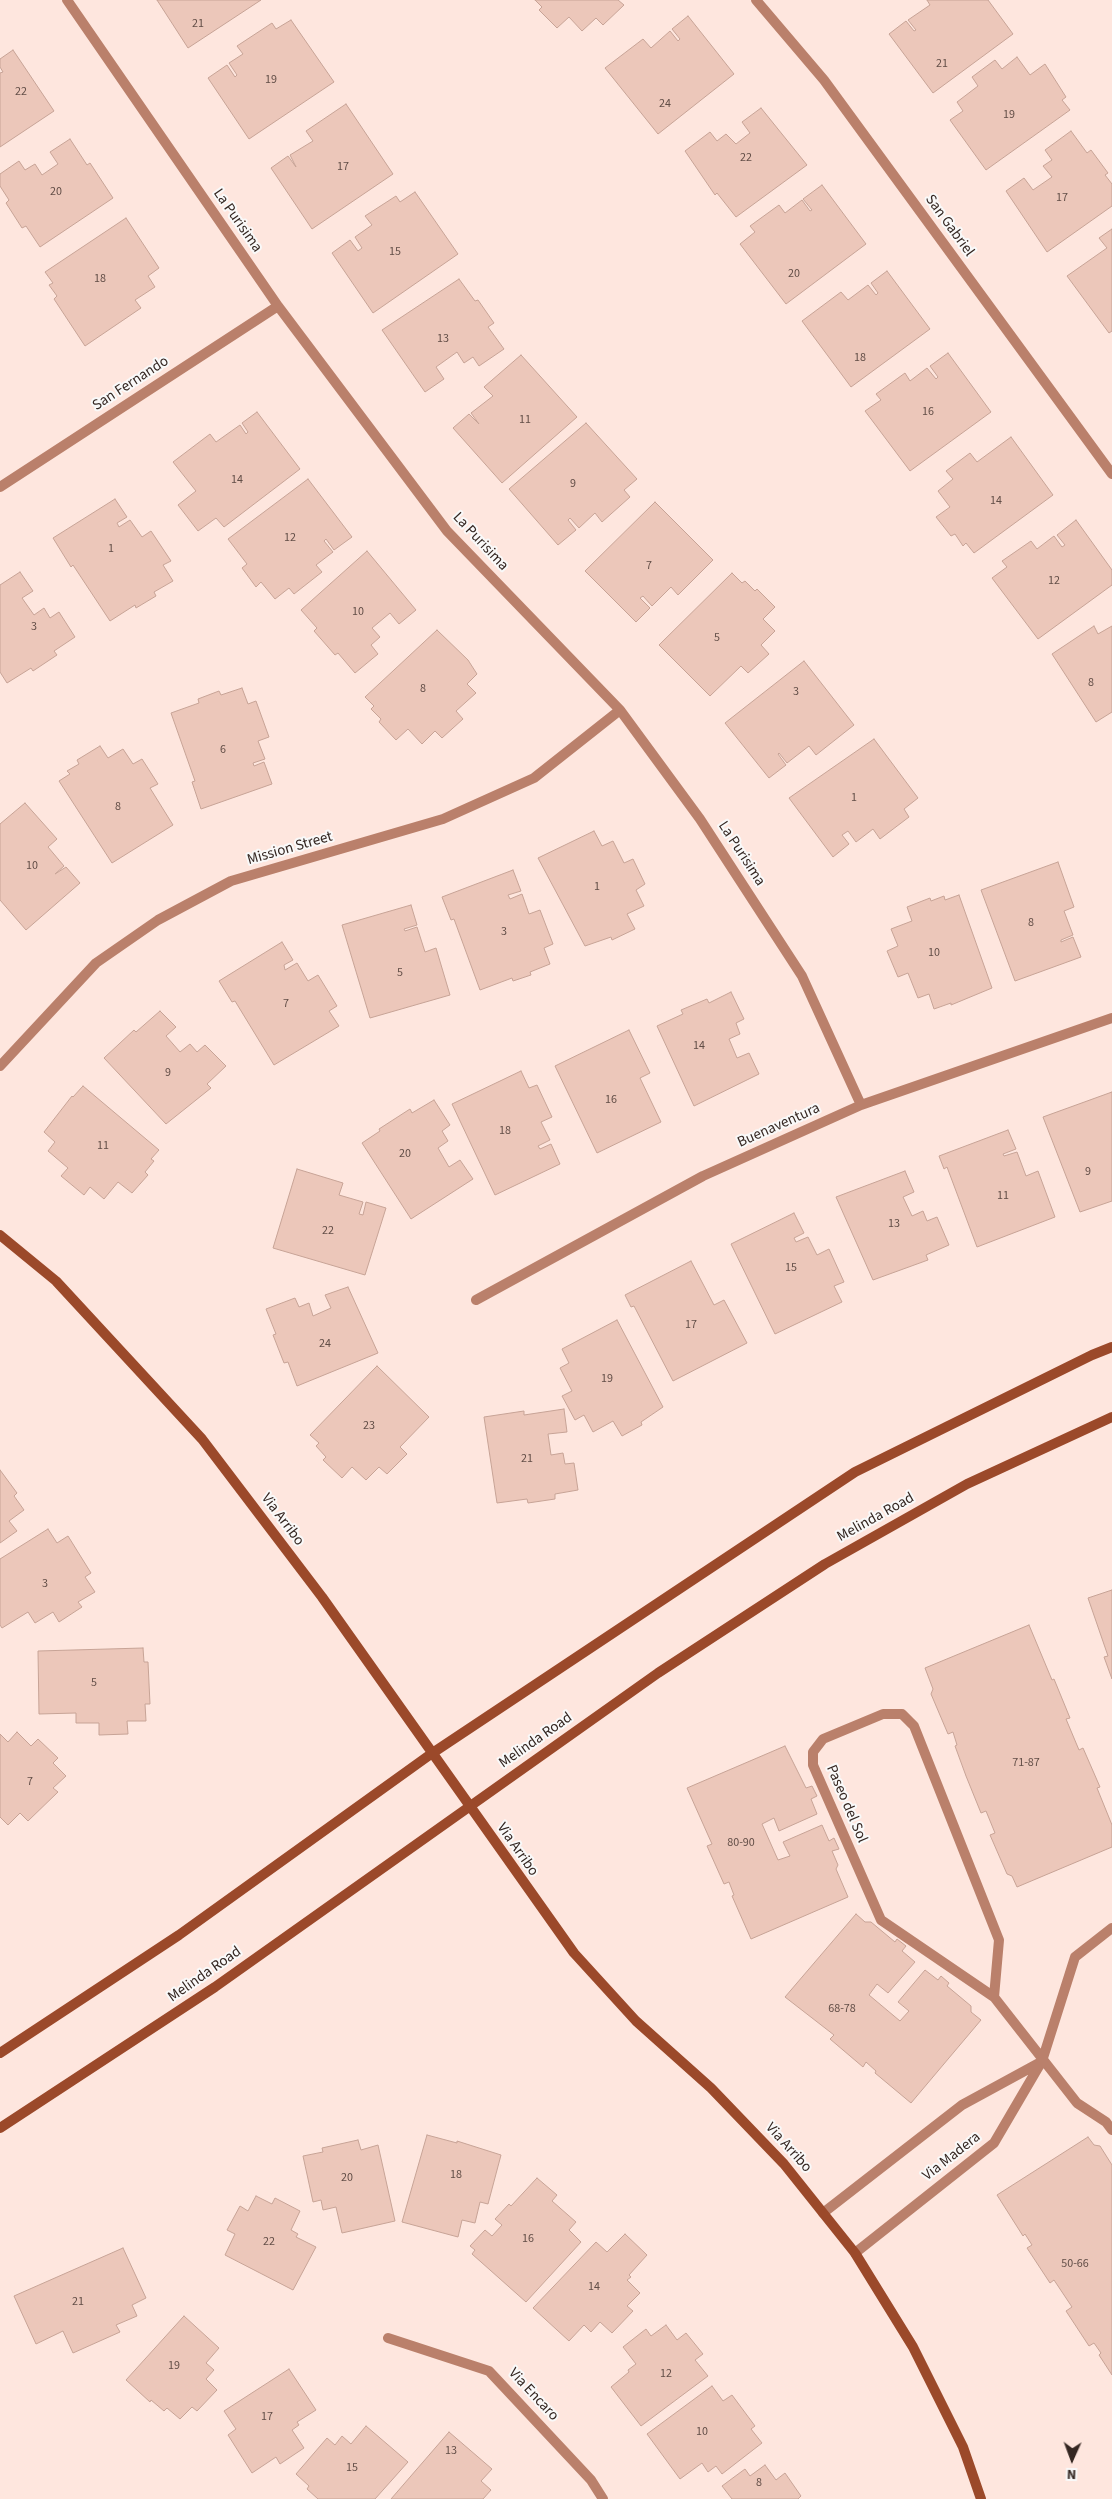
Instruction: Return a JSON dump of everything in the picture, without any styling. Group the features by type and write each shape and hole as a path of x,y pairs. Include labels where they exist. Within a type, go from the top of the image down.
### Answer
{"main road":[{"name":"Via Arribo","path":"0,1235 56,1281 202,1439 322,1597 468,1807 574,1954 636,2021 711,2088 758,2136 784,2164 854,2253 913,2347 964,2447 980,2499"},
{"path":"0,2053 179,1935 431,1754 855,1472 1092,1355 1112,1347"},
{"name":"Melinda Road","path":"0,2128 215,1987 658,1674 825,1564 967,1484 1112,1416"}],"street":[{"name":"La Purisima","path":"67,0 278,306 447,531 620,710 700,819 802,976 861,1105"},
{"name":"San Gabriel","path":"756,0 824,80 1112,474"},
{"name":"San Fernando","path":"0,487 278,306"},
{"name":"Mission Street","path":"0,1066 96,963 158,920 232,881 443,819 462,811 534,778 620,710"},
{"name":"Buenaventura","path":"476,1300 703,1176 861,1105 1112,1018"},
{"name":"Paseo del Sol","path":"994,1997 999,1940 914,1726 902,1714 883,1714 823,1739 813,1752 813,1765 881,1920 994,1997 1042,2061 1077,2103 1106,2122 1112,2130"},
{"name":"Via Madera","path":"854,2253 994,2143 1042,2061 1074,1957 1112,1928"},
{"path":"823,2214 962,2105 1042,2061"},
{"name":"Via Encaro","path":"388,2338 489,2371 591,2480 603,2499"}],"building":[{"path":"157,0 261,0 188,48"},
{"path":"535,0 618,0 624,5 603,25 596,18 582,31 569,17 557,28 539,10 542,7"},
{"path":"927,0 988,0 1013,34 933,93 889,34 906,21 914,31 916,30 908,20 930,5"},
{"path":"688,16 734,74 658,134 605,68 643,39 651,48 670,31 678,41 680,39 672,29"},
{"path":"291,20 334,82 249,139 208,78 227,65 235,77 237,75 229,63 243,54 237,46 272,23 276,29"},
{"path":"13,50 54,111 0,147 0,73 3,72 0,67 0,59"},
{"path":"1017,57 1030,75 1045,64 1066,97 1062,100 1070,110 986,170 950,120 963,111 957,102 978,86 972,77 995,60 1002,69"},
{"path":"346,104 393,174 312,229 271,168 288,156 296,167 290,155 313,141 306,131"},
{"path":"761,108 807,165 736,217 717,193 715,195 685,151 710,132 717,141 726,134 736,144 750,133 742,122"},
{"path":"1071,131 1087,153 1091,150 1108,173 1105,175 1112,184 1112,206 1047,252 1006,191 1024,178 1033,190 1052,177 1043,166 1052,160 1045,150"},
{"path":"70,139 87,165 90,163 113,198 40,247 26,226 22,228 6,203 9,200 0,186 0,174 19,161 25,170 35,164 42,175 58,164 50,152"},
{"path":"822,185 866,244 786,304 740,244 755,232 750,226 779,205 785,213 802,200 810,211 812,210 803,199"},
{"path":"415,192 458,254 373,313 332,253 350,240 358,251 362,248 355,237 372,225 365,216 396,196 400,202"},
{"path":"126,218 159,268 148,276 155,287 135,300 141,308 85,346 54,299 57,296 49,285 53,283 45,272"},
{"path":"1112,229 1112,331 1109,333 1067,276 1107,248 1099,238"},
{"path":"887,271 930,329 851,387 802,321 841,292 848,300 868,285 876,295 878,293 871,283"},
{"path":"459,279 475,301 478,300 494,323 488,327 504,349 479,366 473,357 464,363 457,352 436,367 444,379 425,392 382,330"},
{"path":"948,353 991,412 910,471 865,411 881,400 876,394 905,373 910,381 927,368 936,379 938,377 930,366"},
{"path":"521,355 577,417 502,483 453,428 469,414 479,424 471,413 493,396 484,387"},
{"path":"257,412 300,469 224,527 216,518 198,531 178,505 196,491 173,462 210,434 216,442 240,425 246,434 248,432 242,423"},
{"path":"586,423 637,479 624,490 630,497 602,522 595,513 579,528 570,518 568,520 576,530 558,545 509,489"},
{"path":"1011,437 1053,495 974,553 966,543 963,546 955,534 951,536 936,517 950,507 938,491 953,479 946,471 970,453 977,462"},
{"path":"308,479 352,537 334,550 326,539 324,541 333,552 316,565 322,572 294,594 289,588 275,599 261,582 256,587 242,568 247,564 228,539"},
{"path":"115,499 127,517 117,523 119,527 130,520 142,537 151,531 171,561 163,565 173,581 154,592 156,596 136,608 135,605 110,621 73,565 71,567 53,538"},
{"path":"655,502 713,560 678,595 671,587 652,606 643,596 640,598 650,608 636,622 585,571"},
{"path":"1076,520 1112,570 1112,585 1038,639 992,578 1007,567 1002,561 1031,541 1037,549 1054,536 1062,547 1065,545 1057,535"},
{"path":"367,551 416,610 399,624 390,613 372,628 380,637 371,645 378,654 355,673 338,653 335,655 314,631 317,628 301,610"},
{"path":"20,572 33,591 22,598 34,615 44,608 50,618 59,612 75,637 54,651 57,655 33,671 31,668 7,683 0,672 0,585"},
{"path":"732,573 742,583 745,581 755,591 757,589 775,607 763,619 775,631 761,645 769,654 748,673 741,666 710,696 659,645"},
{"path":"1094,626 1098,634 1112,626 1112,712 1096,722 1052,654"},
{"path":"437,630 468,660 477,674 467,684 476,693 456,711 463,719 442,738 435,731 422,744 408,729 396,740 379,722 381,719 371,709 374,706 365,697"},
{"path":"804,661 854,725 816,755 809,746 787,763 779,753 786,765 769,778 725,723"},
{"path":"242,688 248,704 256,701 269,737 258,741 265,759 253,763 254,766 264,762 272,784 201,809 192,782 195,781 171,713 199,703 198,699 219,691 221,695"},
{"path":"874,739 918,798 904,809 909,817 880,839 873,829 856,842 848,831 842,835 849,844 833,857 789,798"},
{"path":"100,746 108,758 123,749 133,764 142,759 158,784 150,788 173,825 112,863 59,781 70,774 67,771 79,764 77,760"},
{"path":"25,803 57,839 48,847 64,866 55,874 66,867 80,883 26,930 0,900 0,824"},
{"path":"594,831 602,846 613,841 624,863 633,859 645,884 636,890 644,906 627,914 635,929 612,940 611,937 585,946 538,858"},
{"path":"1058,862 1074,907 1064,911 1073,935 1061,940 1061,942 1073,937 1081,957 1015,981 981,890"},
{"path":"513,870 521,891 508,895 510,899 522,894 529,914 540,910 553,944 544,948 550,964 530,972 531,975 513,981 512,978 480,990 454,919 451,920 442,897"},
{"path":"959,895 992,988 951,1005 951,1003 934,1009 929,994 918,998 908,973 898,977 887,951 898,946 891,929 912,921 907,907 930,898 931,901 944,896 945,900"},
{"path":"411,905 417,925 404,929 405,931 417,927 425,952 436,948 450,995 370,1018 342,925"},
{"path":"282,942 293,960 284,965 285,970 297,963 308,981 318,975 337,1006 329,1011 339,1026 274,1065 235,1001 232,1002 219,981"},
{"path":"731,992 744,1019 736,1023 740,1034 729,1039 737,1058 749,1053 759,1074 694,1106 657,1026 683,1014 681,1010 707,999 709,1003"},
{"path":"160,1011 176,1027 166,1036 180,1052 190,1044 197,1052 205,1045 226,1066 207,1084 211,1088 166,1124 104,1058 134,1030 136,1032"},
{"path":"629,1030 650,1073 640,1078 661,1122 597,1153 555,1066"},
{"path":"521,1071 529,1088 537,1085 552,1117 541,1122 550,1140 538,1146 540,1149 551,1144 560,1164 495,1195 452,1104"},
{"path":"83,1086 159,1150 151,1159 154,1161 145,1172 148,1175 132,1193 118,1182 104,1199 90,1187 84,1195 61,1176 68,1168 48,1151 55,1142 44,1132 72,1096"},
{"path":"1112,1092 1112,1201 1080,1212 1043,1117"},
{"path":"434,1100 450,1125 442,1131 448,1141 438,1148 449,1167 460,1160 473,1179 411,1219 362,1143 380,1131 379,1129 410,1109 412,1113"},
{"path":"1008,1130 1016,1149 1003,1154 1004,1156 1017,1152 1026,1176 1038,1171 1055,1217 977,1247 947,1167 944,1169 939,1156"},
{"path":"297,1169 343,1183 339,1195 363,1202 359,1214 363,1215 366,1202 386,1208 365,1275 273,1248"},
{"path":"905,1171 914,1192 903,1197 912,1216 923,1211 927,1221 937,1217 949,1245 926,1255 928,1260 873,1280 836,1197"},
{"path":"794,1213 804,1233 794,1238 796,1242 808,1237 817,1255 829,1249 844,1282 834,1286 842,1302 775,1334 731,1244"},
{"path":"691,1261 714,1305 724,1300 747,1343 673,1381 634,1306 631,1307 625,1295"},
{"path":"348,1287 378,1353 297,1386 288,1362 284,1363 273,1335 276,1334 266,1309 295,1298 299,1307 309,1303 313,1316 331,1308 325,1295"},
{"path":"617,1320 663,1407 641,1422 642,1425 622,1436 613,1421 593,1432 584,1415 575,1420 562,1396 572,1391 560,1368 569,1363 562,1349"},
{"path":"377,1366 429,1417 400,1447 407,1454 387,1474 379,1467 366,1480 352,1467 342,1478 323,1460 326,1457 316,1446 319,1443 310,1435"},
{"path":"564,1409 567,1432 548,1434 551,1455 563,1453 565,1464 574,1463 578,1490 555,1494 555,1499 528,1503 527,1499 497,1503 484,1417 524,1411 524,1415"},
{"path":"0,1470 17,1493 14,1496 24,1510 9,1521 17,1531 0,1543"},
{"path":"48,1529 57,1543 68,1536 91,1573 85,1577 95,1592 78,1602 82,1607 59,1622 53,1612 35,1623 28,1612 2,1628 0,1625 0,1559"},
{"path":"1112,1590 1112,1679 1104,1657 1108,1656 1088,1598"},
{"path":"1029,1625 1070,1718 1066,1719 1079,1750 1083,1748 1100,1787 1097,1788 1112,1825 1112,1847 1017,1887 1012,1876 1007,1874 990,1835 995,1833 986,1811 981,1813 955,1746 957,1745 953,1732 948,1734 931,1694 933,1689 925,1668"},
{"path":"143,1648 144,1662 148,1662 150,1704 145,1704 146,1721 127,1721 128,1734 99,1735 99,1723 76,1723 76,1713 39,1714 38,1651"},
{"path":"17,1732 31,1746 38,1739 58,1758 53,1763 66,1776 53,1788 58,1792 28,1821 20,1813 8,1825 0,1817 0,1734 8,1742"},
{"path":"785,1746 806,1788 812,1786 817,1796 811,1799 817,1814 779,1831 774,1818 762,1824 778,1860 790,1856 783,1842 822,1825 829,1841 834,1838 839,1849 832,1851 838,1865 836,1869 848,1897 751,1939 732,1896 734,1895 729,1882 724,1884 707,1846 712,1844 687,1788"},
{"path":"856,1914 865,1922 871,1922 895,1942 897,1939 906,1946 902,1951 915,1962 888,1993 877,1984 869,1995 900,2021 909,2011 898,2002 925,1970 938,1980 941,1976 949,1983 947,1986 971,2006 971,2012 981,2020 911,2103 875,2073 876,2071 866,2062 863,2067 830,2039 834,2035 785,1997"},
{"path":"427,2135 457,2143 457,2141 501,2155 488,2204 480,2202 475,2223 462,2220 458,2237 402,2222"},
{"path":"1088,2137 1094,2145 1100,2146 1112,2165 1112,2375 1099,2355 1101,2353 1094,2343 1089,2346 1066,2311 1072,2307 1054,2280 1050,2283 1027,2248 1032,2245 1025,2234 1023,2236 997,2195"},
{"path":"358,2140 361,2150 378,2145 395,2221 342,2233 336,2207 323,2210 321,2200 313,2202 303,2156 323,2152 322,2148"},
{"path":"537,2178 557,2195 552,2201 576,2222 569,2230 581,2242 526,2302 472,2254 475,2250 470,2246 485,2230 492,2236 502,2225 495,2219 509,2204 511,2206"},
{"path":"256,2196 272,2204 275,2198 300,2211 291,2230 298,2234 296,2237 316,2247 293,2290 225,2255 235,2234 227,2230 240,2206 248,2211"},
{"path":"625,2234 647,2255 629,2275 631,2277 627,2280 640,2293 627,2306 633,2311 612,2333 600,2322 591,2332 584,2325 569,2341 533,2308 596,2242 607,2252"},
{"path":"123,2248 146,2298 132,2305 137,2316 116,2325 120,2332 73,2353 63,2331 36,2344 14,2296"},
{"path":"184,2316 219,2348 206,2363 214,2370 206,2379 217,2390 197,2411 192,2407 180,2419 167,2408 164,2411 151,2400 150,2402 126,2380"},
{"path":"666,2325 677,2340 686,2333 703,2354 695,2360 708,2376 641,2426 611,2387 636,2364 623,2347 646,2329 651,2336"},
{"path":"289,2369 316,2410 297,2422 299,2425 292,2430 304,2448 280,2464 276,2457 252,2473 228,2435 236,2429 224,2411"},
{"path":"712,2386 723,2401 732,2395 755,2426 751,2429 762,2443 722,2474 716,2466 708,2472 702,2463 680,2479 647,2434"},
{"path":"366,2426 408,2462 375,2499 318,2499 307,2489 309,2486 296,2474 327,2438 335,2445 342,2436 351,2444"},
{"path":"449,2432 492,2469 481,2481 491,2490 483,2499 391,2499"},
{"path":"765,2465 776,2480 785,2473 801,2496 798,2499 732,2499 722,2486 745,2469 750,2476"}]}
